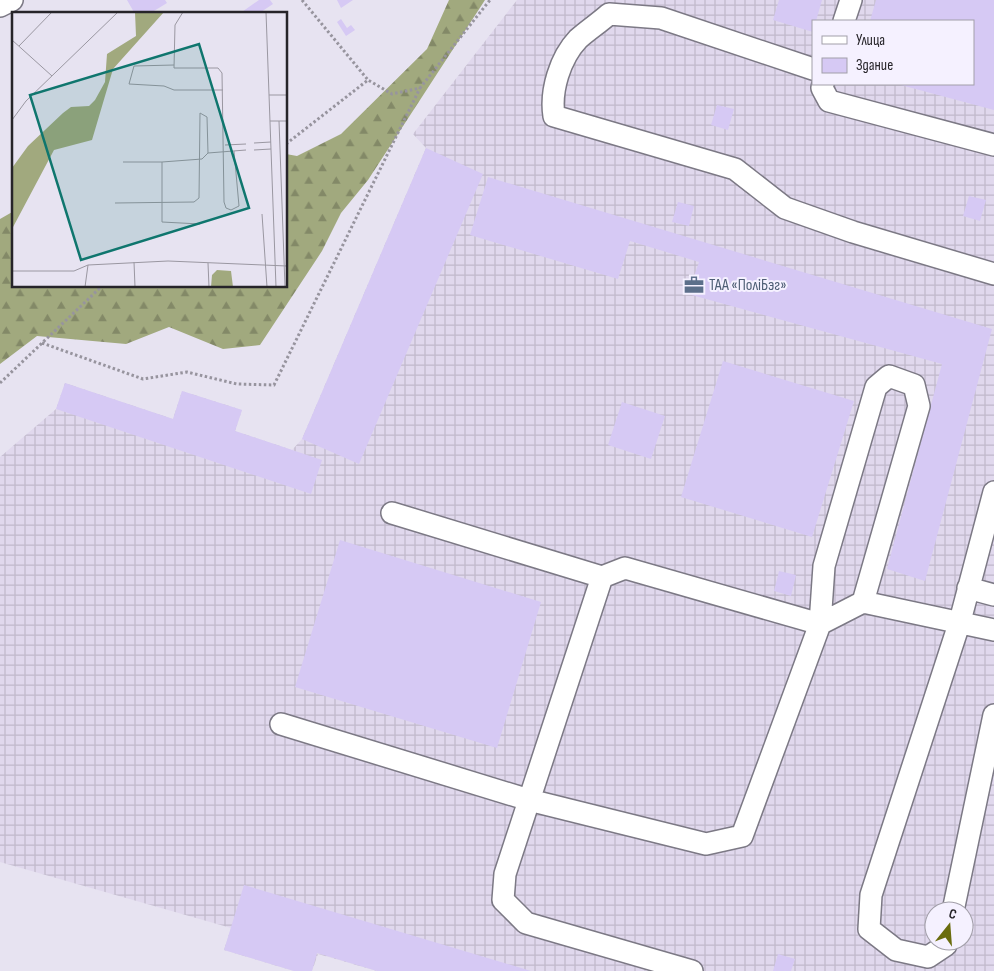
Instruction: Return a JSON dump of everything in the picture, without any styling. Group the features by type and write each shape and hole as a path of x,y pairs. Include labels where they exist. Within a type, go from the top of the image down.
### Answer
{"street":[{"path":"0,6 12,0"},
{"path":"844,20 851,0"},
{"path":"812,68 661,18 609,14 577,41 559,70 552,101 554,116 735,169 785,208 853,232 994,274"},
{"path":"823,85 822,88 829,101 994,145"},
{"path":"281,724 529,800 706,844 742,836 820,624 824,566 876,387 889,376 914,385 919,406 863,602"},
{"path":"937,951 928,957 896,950 869,929 871,895 960,621 994,492"},
{"path":"392,514 602,577 625,568 820,624 863,602 960,621 994,630"},
{"path":"602,577 505,874 503,900 526,923 692,971"},
{"path":"968,588 994,594"},
{"path":"955,901 994,715"}],"path":[{"path":"302,0 368,80 392,94 420,88"},
{"path":"42,343 143,379 187,372 237,384 274,385 420,88 490,0"},
{"path":"288,142 368,80"},
{"path":"0,383 100,288"}],"shaded area":[{"path":"517,0 994,0 994,971 377,971 318,954 312,971 294,971 224,950 231,928 0,862 0,457 56,409 65,383 173,419 182,391 242,410 235,431 292,450 302,439 426,148 413,134"}],"green space":[{"path":"449,0 485,0 368,180 341,213 322,251 260,345 223,349 169,327 126,344 37,336 0,364 0,219 12,212 12,288 288,288 288,154 297,156 341,134 427,49"}],"building":[{"path":"127,0 165,0 167,3 152,12 134,12"},
{"path":"259,0 270,0 273,4 261,12 242,12"},
{"path":"337,0 353,0 341,8"},
{"path":"779,0 822,0 816,20 812,20 812,32 773,20"},
{"path":"876,0 994,0 994,110 901,85 974,85 974,20 870,20"},
{"path":"341,19 347,28 351,25 355,30 346,36 337,22"},
{"path":"717,105 734,109 728,130 711,125"},
{"path":"426,148 483,174 359,464 302,439"},
{"path":"488,177 992,329 925,581 887,569 942,364 688,294 699,262 630,241 618,279 470,235"},
{"path":"969,196 986,200 980,221 963,216"},
{"path":"678,202 694,206 689,226 672,222"},
{"path":"723,361 854,401 812,537 681,497"},
{"path":"65,383 173,419 182,391 242,410 235,431 322,460 311,494 56,409"},
{"path":"622,402 665,416 651,459 608,445"},
{"path":"340,540 541,602 497,748 295,687"},
{"path":"779,571 796,575 791,596 774,591"},
{"path":"244,885 531,971 377,971 317,953 312,971 294,971 224,950"},
{"path":"778,954 795,959 791,971 773,971"}],"place":[{"name":"ТАА «ПоліБэг»","path":"694,285"}]}
